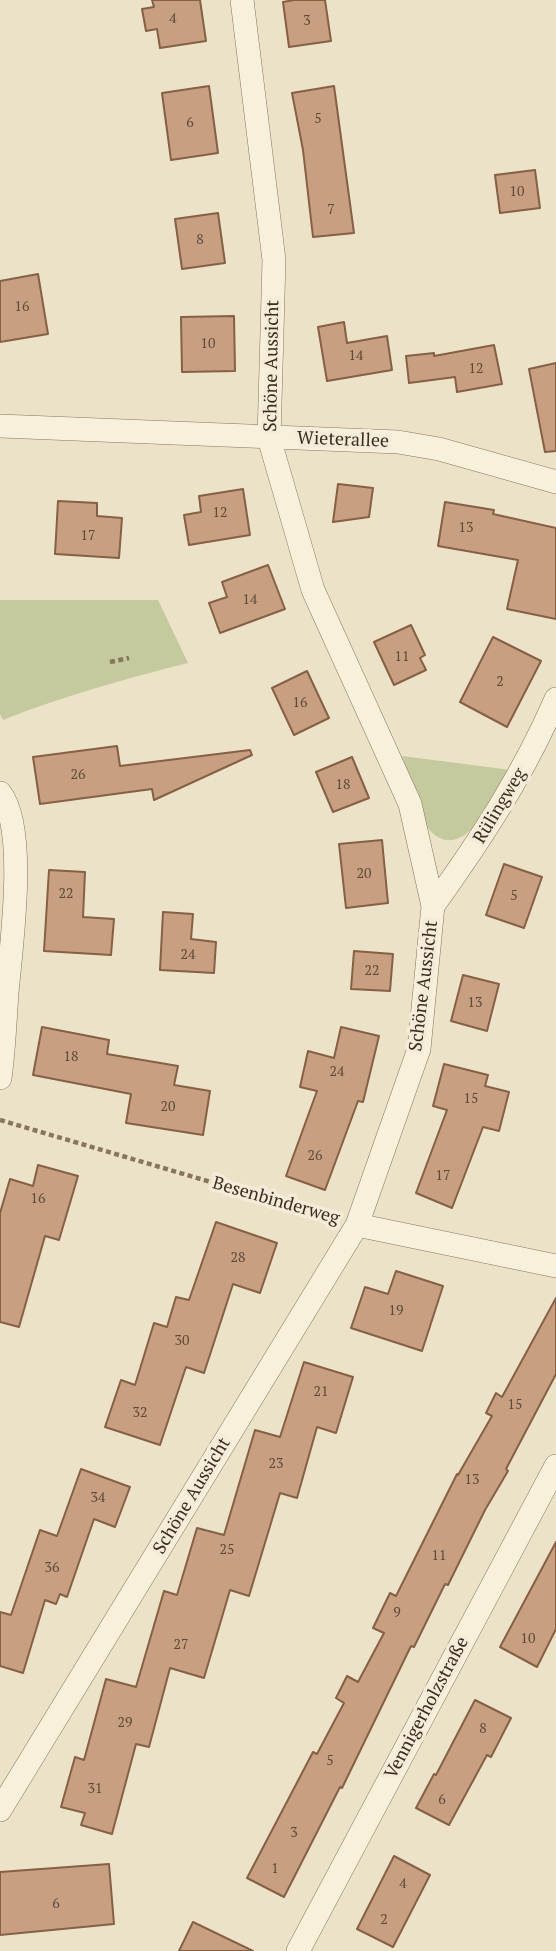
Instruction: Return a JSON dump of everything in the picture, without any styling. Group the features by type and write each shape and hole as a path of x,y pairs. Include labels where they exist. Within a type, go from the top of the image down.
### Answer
{"street":[{"name":"Schöne Aussicht","path":"0,1810 357,1225 419,1049 433,906 410,804 313,590 269,438 274,260 242,0"},
{"name":"Wieterallee","path":"0,426 398,442 439,449 556,482"},
{"name":"Rülingweg","path":"433,906 482,837 520,774 556,699"},
{"path":"0,793 11,817 15,901 0,1078"},
{"name":"Besenbinderweg","path":"357,1225 556,1266"},
{"name":"Vennigerholzstraße","path":"298,1951 556,1466"}],"path":[{"path":"110,662 129,659"},
{"name":"Besenbinderweg","path":"0,1120 357,1225"}],"green space":[{"path":"0,600 158,600 188,663 94,688 3,720 0,714"},
{"path":"402,756 511,770 476,824 465,835 453,840 440,838 427,827"}],"building":[{"path":"152,0 200,0 206,41 160,48 157,29 146,31 142,9 154,7"},
{"path":"325,0 331,41 289,47 283,2"},
{"path":"209,86 218,153 171,160 162,93"},
{"path":"334,86 354,233 313,237 303,150 292,93"},
{"path":"535,170 540,208 500,213 495,175"},
{"path":"218,213 225,263 182,269 175,219"},
{"path":"38,274 48,334 0,342 0,281"},
{"path":"234,316 235,371 182,372 181,317"},
{"path":"344,322 347,343 387,336 392,370 327,381 318,327"},
{"path":"494,345 502,384 457,392 455,377 409,383 406,356 434,353 434,356"},
{"path":"556,363 556,451 545,452 529,369"},
{"path":"338,484 373,488 369,517 333,522"},
{"path":"243,489 250,535 189,545 184,515 201,512 199,496"},
{"path":"58,501 97,503 97,516 122,518 119,558 55,554"},
{"path":"445,502 494,510 493,514 556,528 556,619 507,609 518,560 438,546"},
{"path":"268,565 285,609 220,633 209,603 227,597 222,582"},
{"path":"411,625 425,655 420,658 426,670 394,685 374,642"},
{"path":"493,637 541,661 507,727 460,702"},
{"path":"307,671 329,718 294,735 272,688"},
{"path":"117,746 120,766 250,750 252,755 154,800 152,789 40,804 33,757"},
{"path":"352,757 369,798 333,812 316,772"},
{"path":"382,840 388,903 346,908 339,844"},
{"path":"504,864 542,877 524,928 486,915"},
{"path":"49,870 85,872 83,917 114,919 111,955 44,951"},
{"path":"163,912 193,914 191,939 216,942 214,973 160,970"},
{"path":"354,951 393,954 390,991 351,989"},
{"path":"463,975 499,984 487,1031 451,1021"},
{"path":"42,1027 109,1040 107,1054 178,1066 174,1085 210,1091 203,1135 126,1123 131,1094 33,1075"},
{"path":"341,1027 379,1036 363,1102 358,1101 325,1190 286,1176 317,1091 300,1087 308,1051 334,1058"},
{"path":"444,1064 488,1075 485,1086 509,1092 499,1131 483,1127 452,1208 416,1193 447,1110 433,1106"},
{"path":"38,1165 78,1176 59,1240 45,1236 19,1327 0,1322 0,1213 10,1179 33,1186"},
{"path":"216,1222 277,1243 260,1293 233,1284 204,1373 186,1367 160,1445 105,1427 121,1380 135,1385 154,1323 167,1327 176,1297 189,1300"},
{"path":"396,1271 443,1286 422,1351 351,1328 365,1287 388,1294"},
{"path":"556,1298 556,1374 448,1585 445,1584 414,1647 411,1646 342,1788 340,1787 284,1897 247,1878 313,1752 317,1754 344,1703 336,1698 347,1676 358,1682 384,1633 373,1628 390,1593 396,1596 457,1474 492,1416 486,1413 496,1393 502,1397"},
{"path":"304,1362 353,1377 336,1433 317,1427 297,1498 280,1493 249,1596 230,1590 204,1678 170,1668 149,1747 136,1744 112,1834 81,1825 85,1813 61,1807 75,1757 84,1760 106,1679 136,1687 164,1591 177,1595 197,1528 224,1535 255,1430 280,1437"},
{"path":"81,1469 130,1487 115,1527 94,1519 67,1597 60,1594 56,1604 45,1600 23,1673 0,1666 0,1612 11,1615 40,1530 57,1536"},
{"path":"556,1542 556,1629 537,1667 500,1647"},
{"path":"475,1700 511,1718 491,1757 487,1755 449,1825 416,1808"},
{"path":"394,1856 430,1875 393,1947 357,1929"},
{"path":"109,1864 114,1924 0,1935 0,1872"},
{"path":"193,1922 253,1951 179,1951"}]}
